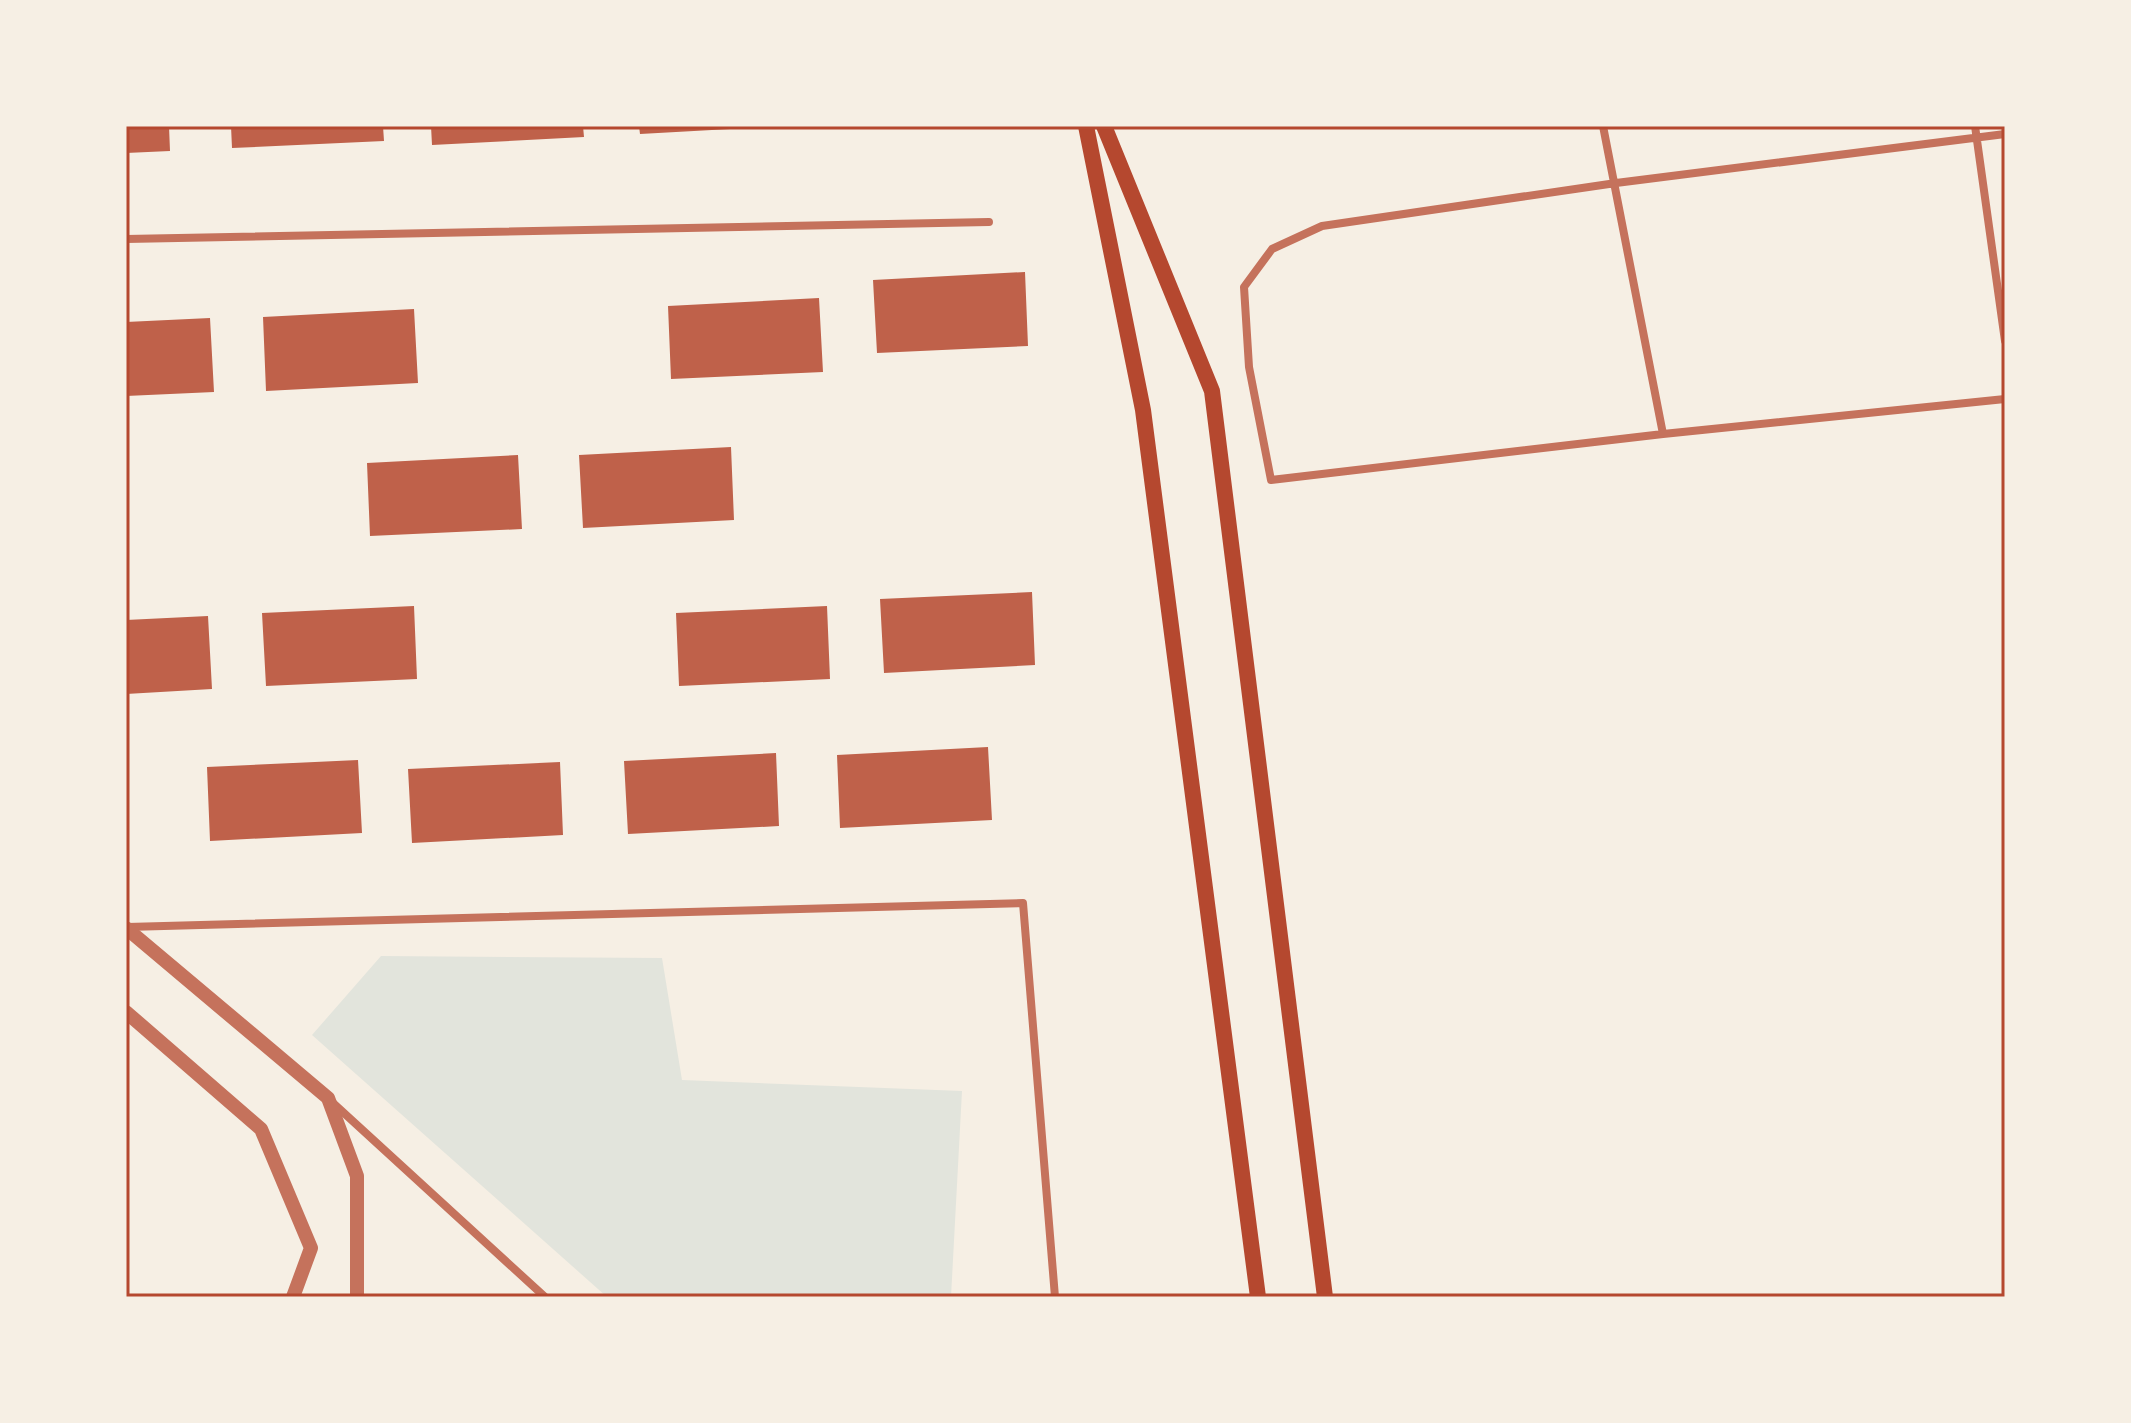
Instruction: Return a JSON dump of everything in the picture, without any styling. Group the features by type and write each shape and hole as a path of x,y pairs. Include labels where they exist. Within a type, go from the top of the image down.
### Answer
{"main road":[{"path":"1086,126 1143,410 1258,1297"},
{"path":"1104,126 1212,391 1325,1297"}],"street":[{"path":"1603,126 1663,434"},
{"path":"1975,126 2005,341"},
{"path":"2005,134 1616,183 1322,226 1272,249 1244,287 1249,367 1271,480 1663,434 2005,399"},
{"path":"126,239 989,222"},
{"path":"126,928 1023,903 1055,1297"},
{"path":"126,928 328,1098 545,1297"},
{"path":"126,1012 261,1129 311,1248 293,1297"},
{"path":"328,1098 357,1176 357,1297"}],"shaded area":[{"path":"381,956 662,958 682,1080 962,1091 951,1297 607,1297 312,1035"}],"building":[{"path":"126,126 169,126 170,151 126,153"},
{"path":"231,126 383,126 384,141 232,148"},
{"path":"431,126 583,126 584,137 432,145"},
{"path":"639,126 748,126 748,128 640,134"},
{"path":"1025,272 1028,346 877,353 873,280"},
{"path":"819,298 823,372 671,379 668,306"},
{"path":"414,309 418,383 266,391 263,317"},
{"path":"210,318 214,392 126,396 126,322"},
{"path":"731,447 734,520 583,528 579,455"},
{"path":"518,455 522,529 370,536 367,463"},
{"path":"1032,592 1035,665 884,673 880,599"},
{"path":"414,606 417,679 266,686 262,613"},
{"path":"827,606 830,679 679,686 676,613"},
{"path":"208,616 212,689 126,694 126,620"},
{"path":"988,747 992,820 840,828 837,755"},
{"path":"776,753 779,826 628,834 624,761"},
{"path":"358,760 362,833 210,841 207,767"},
{"path":"560,762 563,835 412,843 408,769"}]}
